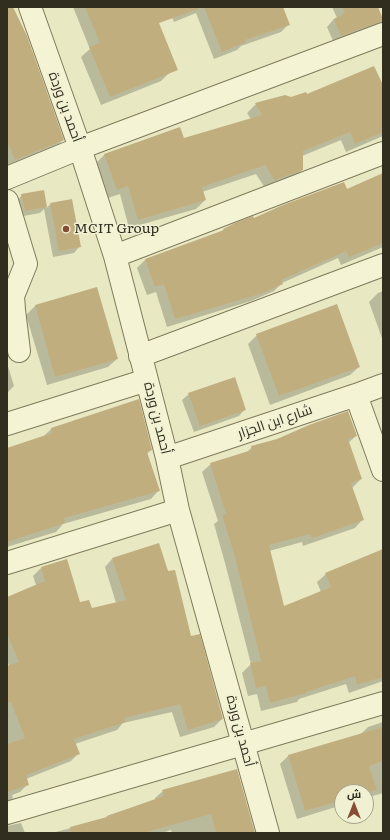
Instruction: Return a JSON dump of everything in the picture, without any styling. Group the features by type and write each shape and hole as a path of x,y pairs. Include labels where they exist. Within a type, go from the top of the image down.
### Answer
{"street":[{"name":"أحمد بن وردة","path":"30,7 80,148 115,256 167,458 178,510 268,833"},
{"path":"7,178 80,148 383,34"},
{"path":"115,256 383,153"},
{"path":"7,201 26,264 13,296 19,351"},
{"path":"140,356 383,266"},
{"path":"7,424 147,380"},
{"name":"شارع ابن الجزار","path":"167,458 383,385"},
{"path":"356,395 383,470"},
{"path":"7,563 178,510"},
{"path":"7,813 383,703"}],"building":[{"path":"7,7 13,7 27,36 64,140 15,160 7,140"},
{"path":"85,7 198,7 198,9 159,23 178,70 110,97 89,47 100,43"},
{"path":"204,7 283,7 290,25 245,40 246,42 222,52"},
{"path":"342,7 378,7 383,22 379,22 341,36 334,19 345,13"},
{"path":"374,66 383,85 383,132 355,144 350,132 303,151 303,170 274,180 265,165 202,187 206,200 138,220 128,186 117,190 104,154 180,127 184,138 262,115 255,103 285,95 291,97 306,92 307,94"},
{"path":"383,173 383,243 349,257 346,251 281,280 283,284 260,294 175,319 164,284 155,287 145,259 224,230 223,229 235,223 253,216 254,218 283,205 344,182 347,189"},
{"path":"44,190 47,207 25,211 21,194"},
{"name":"MCIT Group","path":"72,199 81,247 59,251 50,203"},
{"path":"97,287 118,359 55,377 35,305"},
{"path":"337,304 360,367 279,396 256,334"},
{"path":"235,377 246,410 200,426 188,393"},
{"path":"139,399 152,450 147,452 160,491 64,518 65,523 7,542 7,448 52,433 51,428"},
{"path":"348,411 357,436 348,439 362,479 351,483 364,520 312,538 310,534 269,545 284,606 331,587 325,573 383,549 383,677 357,685 355,676 306,693 270,703 266,686 256,688 250,663 261,661 234,554 222,515 226,514 210,463 252,450 251,446 277,439 309,425"},
{"path":"159,543 168,571 175,570 191,636 200,634 223,719 188,730 180,704 124,718 126,722 74,739 80,754 26,775 29,785 7,792 7,744 25,738 11,702 7,703 7,666 19,662 7,634 7,597 45,581 41,567 67,559 80,602 89,600 92,608 126,600 112,558"},
{"path":"383,727 383,761 369,766 377,790 374,791 374,784 334,784 334,802 305,811 288,755"},
{"path":"237,769 255,833 216,833 211,814 143,833 71,833 70,827 107,817 164,796 162,790"}],"place":[{"name":"MCIT Group","path":"66,229"}]}
